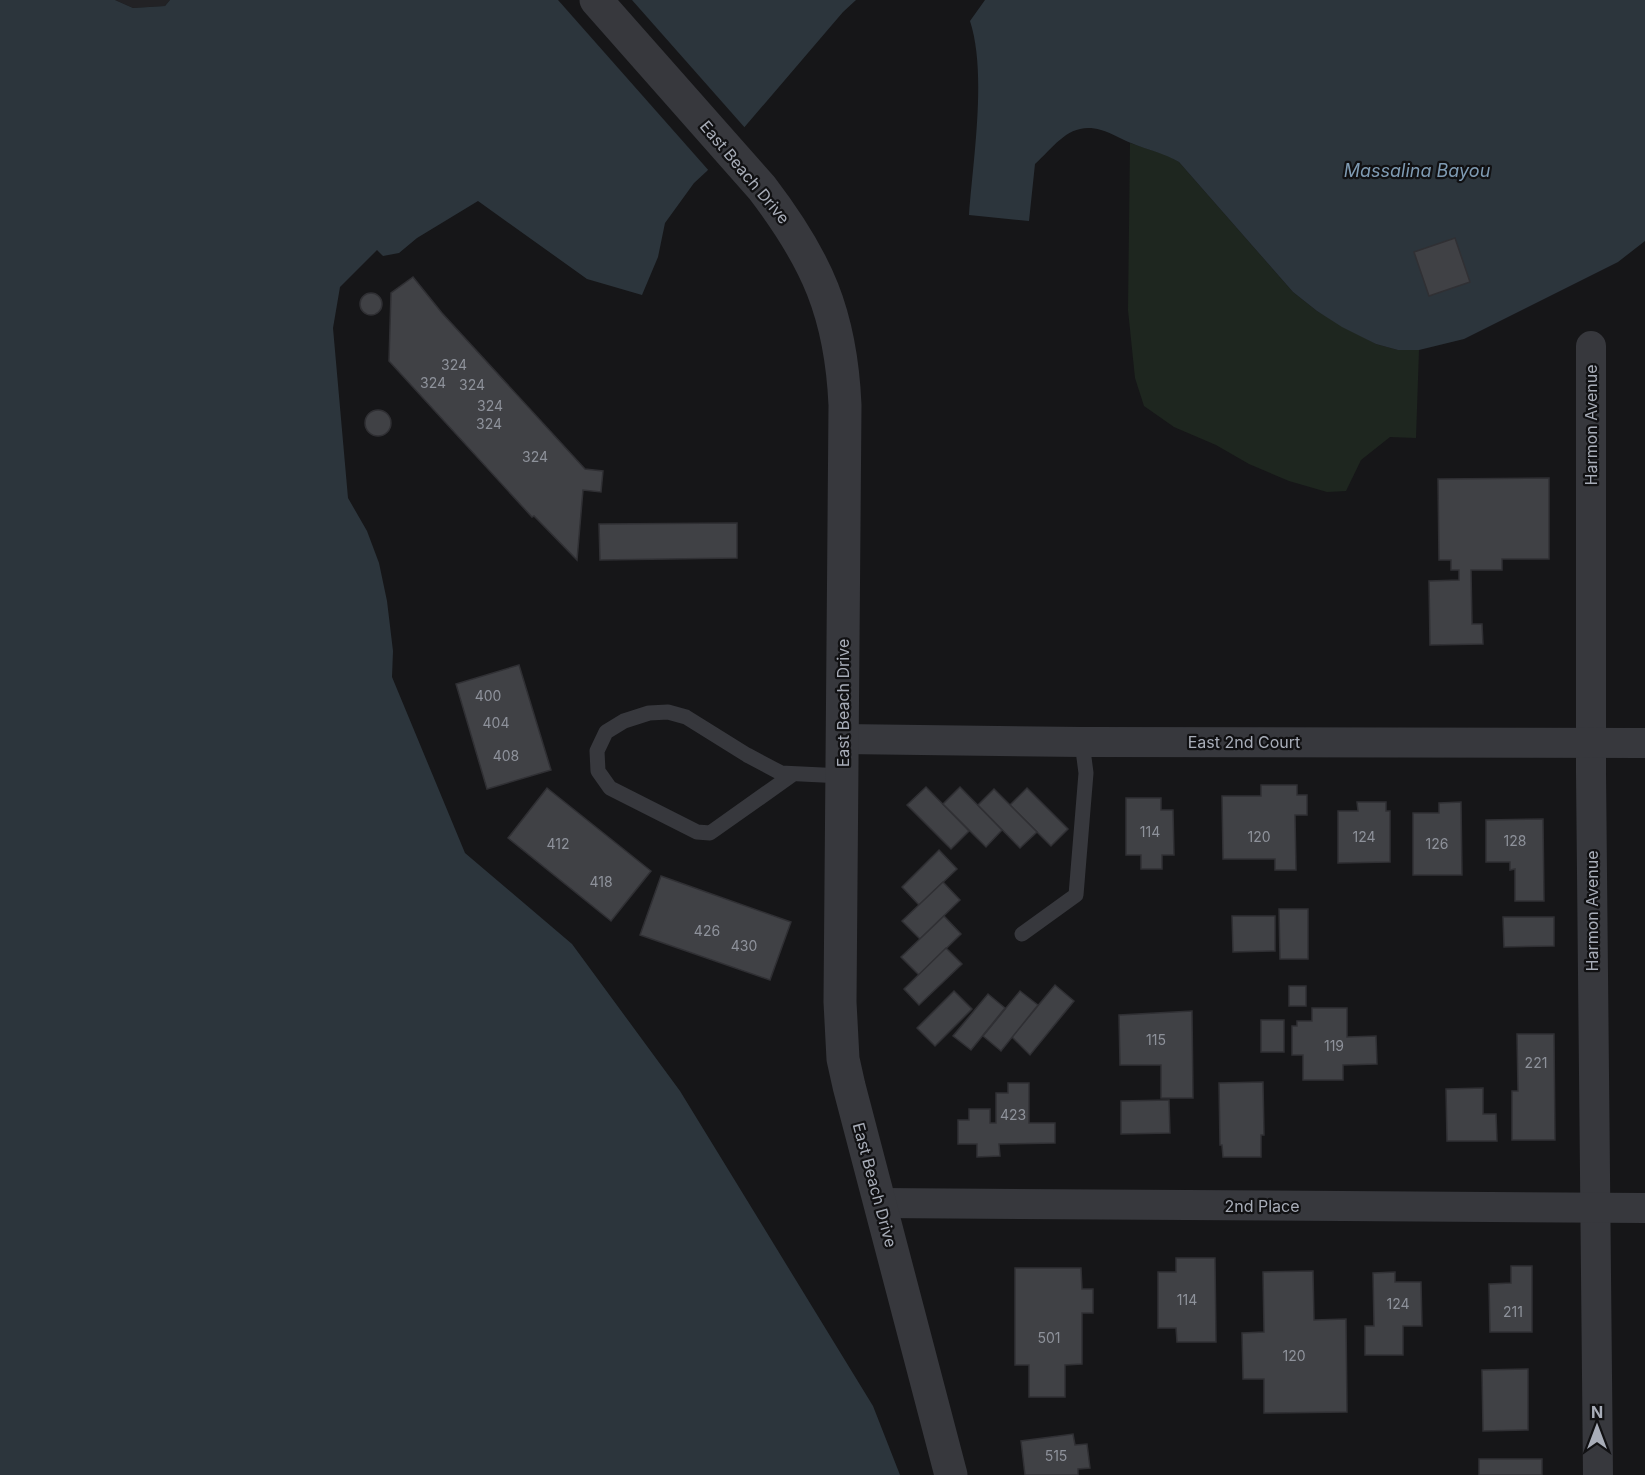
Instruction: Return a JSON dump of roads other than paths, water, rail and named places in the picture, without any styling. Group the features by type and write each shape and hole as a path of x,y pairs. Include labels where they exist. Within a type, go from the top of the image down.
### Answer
{"street":[{"name":"East Beach Drive","path":"596,0 762,188 799,240 828,301 837,333 845,405 840,955 842,1042 847,1079 951,1475"},
{"name":"Harmon Avenue","path":"1591,346 1591,742 1598,1475"},
{"name":"East 2nd Court","path":"843,739 1082,742 1645,743"},
{"name":"2nd Place","path":"880,1203 1645,1208"}],"lane":[{"path":"792,775 710,833 697,832 610,788 598,771 597,751 606,732 624,721 649,713 668,712 686,717 781,773 843,776"},
{"path":"1022,934 1076,895 1086,773 1082,742"}],"water":[{"path":"0,0 115,0 133,8 165,6 170,0 856,0 694,183 665,223 658,257 642,295 587,279 478,201 417,238 399,253 383,256 377,250 340,287 333,328 348,498 367,531 379,563 387,601 393,651 392,677 465,853 572,944 680,1091 873,1406 900,1475 0,1475"},
{"name":"Massalina Bayou","path":"985,0 1645,0 1645,241 1618,262 1464,339 1419,350 1398,350 1376,344 1342,327 1293,292 1179,162 1105,131 1090,128 1072,132 1035,164 1029,221 969,215 976,143 978,90 978,65 970,21"}]}
